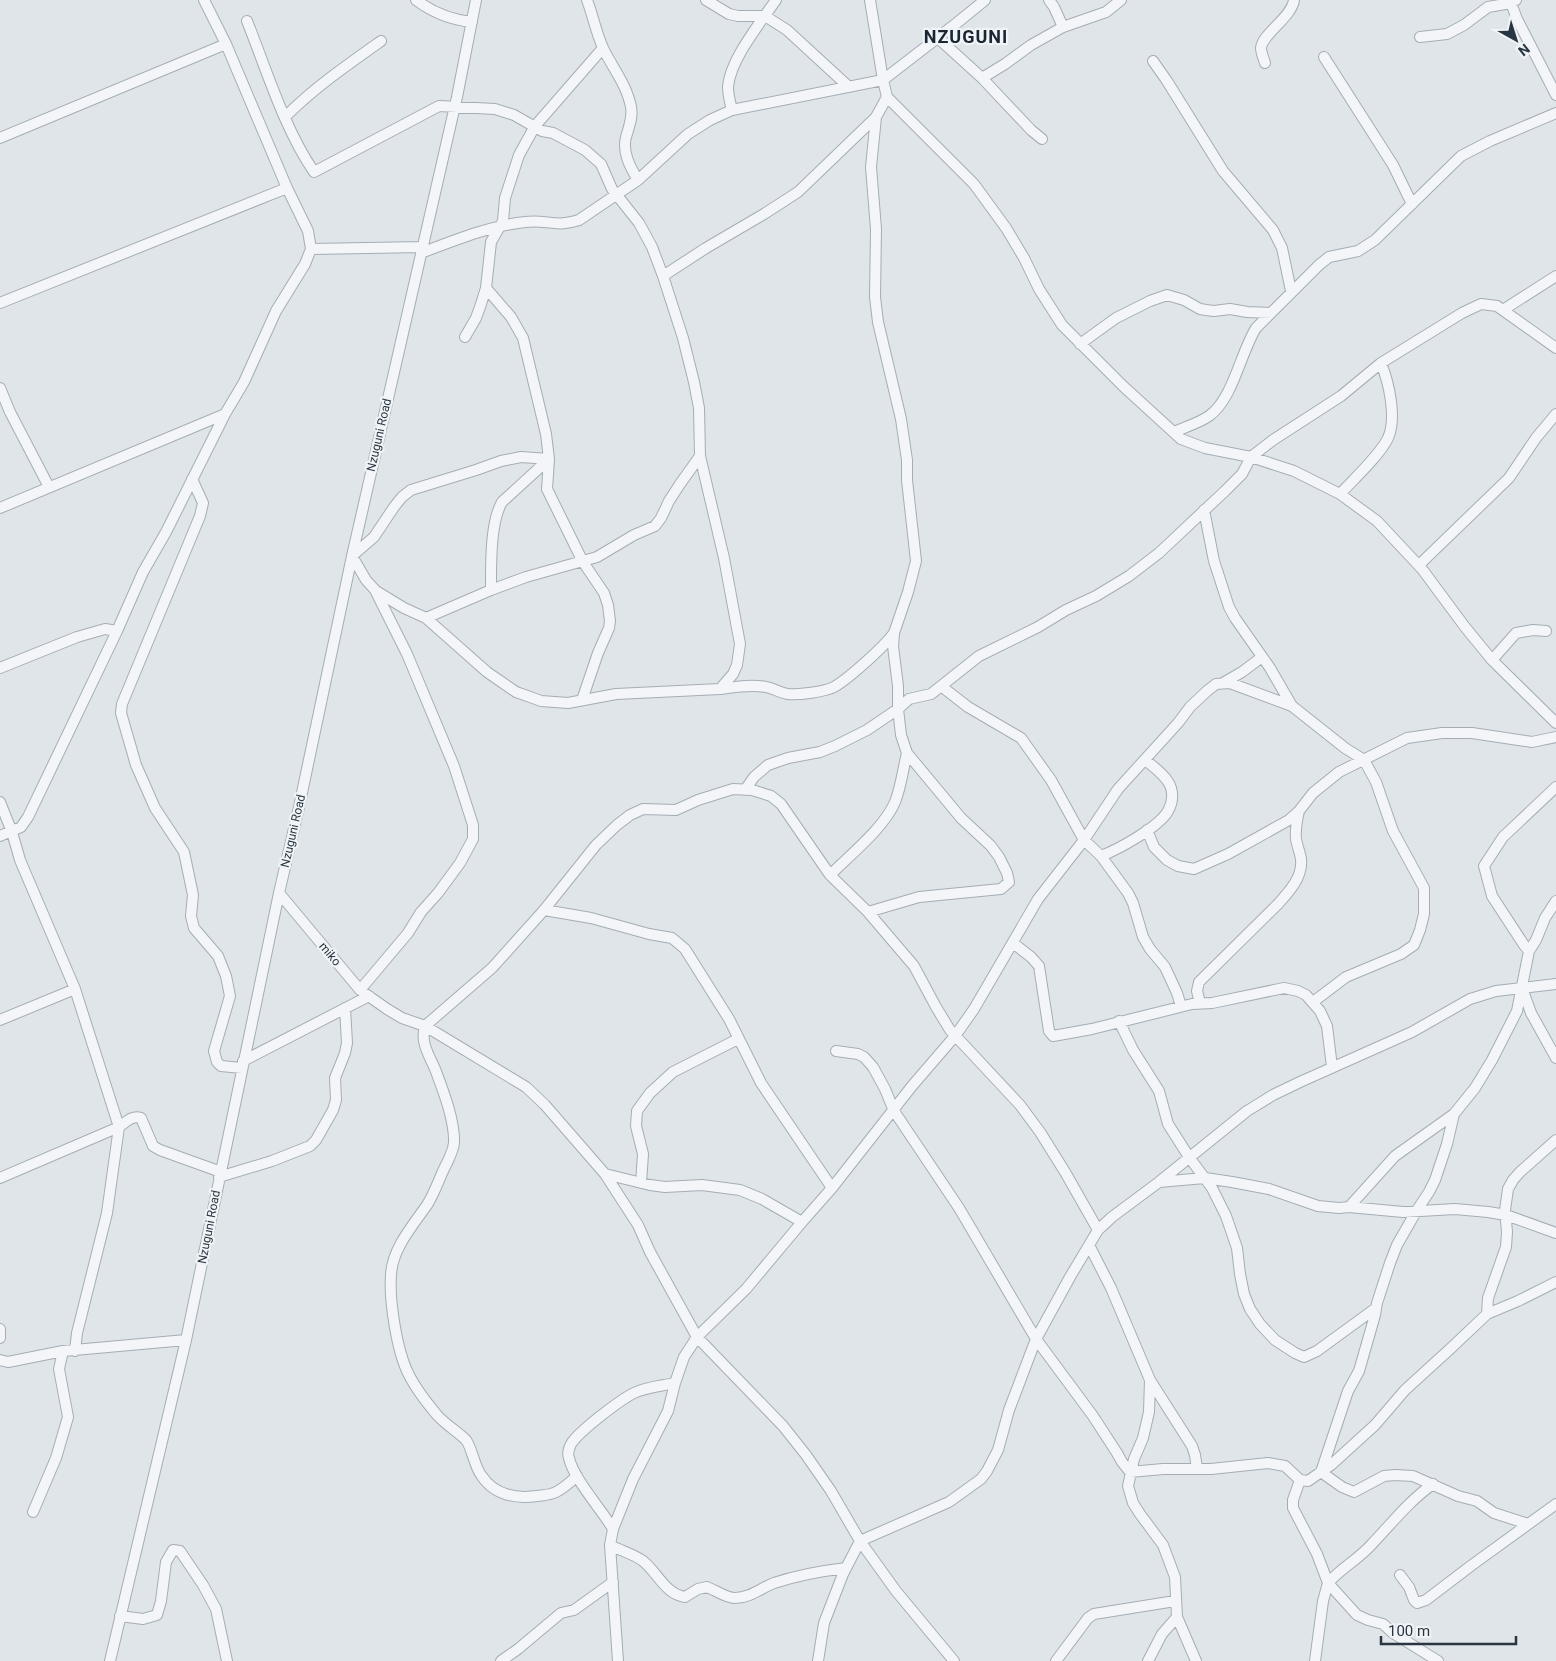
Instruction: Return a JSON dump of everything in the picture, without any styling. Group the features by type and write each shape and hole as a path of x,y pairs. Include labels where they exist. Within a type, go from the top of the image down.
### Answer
{"street":[{"path":"0,836 21,828 28,817 117,631 143,572 244,382 276,311 305,264 311,249 308,231 287,188 226,44 204,0"},
{"path":"416,0 424,6 456,21 472,22"},
{"name":"Nzuguni Road","path":"110,1661 186,1340 278,893 299,807 352,556 454,108 476,0"},
{"path":"588,0 604,48 617,71 631,106 631,123 626,138 626,153 630,167 638,180"},
{"path":"706,0 729,14 765,16 787,30 849,87"},
{"path":"732,110 729,97 730,78 742,50 776,0"},
{"path":"870,0 887,98 974,184 1024,258 1039,289 1062,325 1080,344 1181,439 1205,448 1251,457 1294,470 1340,494 1377,521 1419,565 1464,627 1492,660 1556,723"},
{"path":"311,249 422,250 470,234 527,222 568,224 579,220 638,180 688,134 710,120 732,110 883,80 985,0"},
{"path":"1049,0 1063,27"},
{"path":"982,78 1006,64 1031,45 1063,27 1106,12 1121,0"},
{"path":"1265,63 1261,48 1263,41 1282,20 1294,4 1294,0"},
{"path":"1420,37 1448,34 1488,7 1513,2 1517,19 1556,95"},
{"path":"247,21 285,118 304,158 314,172 439,106 504,111 544,132 564,138 594,157 601,164 615,196 639,224 652,248 683,338 696,391 699,408 700,456 724,558 740,644 737,665 733,674 720,689"},
{"path":"938,38 982,78 1031,130 1042,139"},
{"path":"285,118 299,103 333,75 381,41"},
{"path":"0,138 226,44"},
{"path":"465,337 476,318 486,288 491,242 501,227 505,198 516,162 524,144 535,126 604,48"},
{"path":"1324,57 1393,165 1412,204"},
{"path":"1153,61 1168,81 1223,171 1273,230 1282,248 1291,291"},
{"path":"663,276 798,192 876,117 887,98"},
{"path":"1174,432 1208,416 1219,407 1226,396 1256,328 1319,265 1329,257 1355,252 1376,240 1461,156 1490,141 1556,113"},
{"path":"868,912 920,897 1001,889 1009,882 999,857 991,846 961,818 907,753 901,735 893,646 894,633 916,561 907,480 907,460 901,419 878,322 875,297 876,229 871,167 876,117"},
{"path":"0,303 287,188"},
{"path":"1503,310 1556,276"},
{"path":"486,288 511,317 523,338 546,434 549,459 547,489 583,562 606,598 610,621 608,633 596,659 582,700"},
{"path":"1080,344 1116,318 1150,301 1167,295 1184,300 1200,309 1214,311 1230,309 1271,313"},
{"path":"745,790 754,777 768,765 788,758 820,752 867,730 898,709 909,699 929,695 979,656 1038,627 1129,576 1159,553 1242,474 1251,457 1273,440 1341,396 1381,362 1462,313 1481,304 1491,304 1503,310 1556,348"},
{"path":"1340,494 1370,461 1387,439 1390,432 1388,381 1381,362"},
{"path":"0,388 48,488"},
{"path":"0,508 226,414"},
{"path":"1419,565 1509,478 1536,438 1556,414"},
{"path":"426,618 490,590 544,571 583,562 604,554 634,535 651,528 658,523 674,492 700,456"},
{"path":"360,990 408,933 421,912 460,863 473,839 473,825 454,766 407,654 376,591 366,580 352,556 374,537 402,497 415,488 501,461 521,457 549,459"},
{"path":"490,590 492,550 498,509 502,502 549,459"},
{"path":"192,479 203,503 200,516 122,704 121,713 136,764 155,808 184,852 193,895 191,916 194,928 218,956 226,976 230,996 214,1051 215,1056 221,1066 242,1064 369,996"},
{"path":"1204,510 1214,561 1229,607 1292,706"},
{"path":"376,591 404,608 426,618 487,672 516,692 548,702 568,703 616,694 752,686 766,687 788,694 805,693 834,687 884,646 894,633"},
{"path":"0,668 77,637 105,629 117,631"},
{"path":"1492,660 1516,632 1546,631"},
{"path":"1223,683 1262,657"},
{"path":"618,1661 610,1545 613,1529 633,1479 668,1411 684,1356 697,1337 746,1289 832,1188 912,1086 955,1036 974,1009 1038,900 1084,840 1118,789 1196,702 1216,684 1223,683 1237,686 1292,706 1345,748 1364,760 1376,782 1393,831 1424,888 1424,914 1416,940 1408,950 1352,973 1313,1002"},
{"path":"941,686 968,707 1021,738 1051,780 1084,840 1101,856 1128,893 1133,902 1143,937 1164,967 1177,993 1181,1006"},
{"path":"1147,830 1154,847 1167,860 1178,866 1194,869 1228,854 1289,820 1313,793 1329,779 1344,769 1398,742 1415,736 1430,734 1472,733 1532,742 1556,737"},
{"path":"830,875 861,845 891,809 896,800 907,753"},
{"path":"1101,856 1122,846 1147,830 1168,812 1172,796 1169,783 1145,760"},
{"path":"1529,951 1492,896 1484,866 1503,837 1556,787"},
{"path":"577,1476 568,1484 549,1495 523,1498 508,1496 487,1483 474,1464 469,1446 465,1440 448,1426 427,1402 409,1376 404,1364 397,1333 391,1274 392,1263 398,1249 416,1218 428,1204 451,1156 454,1144 448,1111 425,1046 423,1032 425,1026 492,968 544,910 596,845 630,815 643,809 676,810 698,800 733,789 752,790 770,796 781,804 830,875 868,912 914,966 936,1007 955,1036 1020,1105 1040,1132 1065,1172 1098,1230"},
{"path":"0,802 12,832 20,860 75,989 119,1127 107,1213 77,1333 75,1350"},
{"path":"1200,1003 1197,991 1199,982 1278,904 1297,880 1301,867 1301,859 1296,841 1299,811"},
{"name":"miko","path":"278,893 360,990 386,1009 402,1018 425,1026 526,1087 541,1100 605,1174 638,1225 650,1252 697,1337 783,1426 806,1454 860,1540 896,1591 954,1661"},
{"path":"1349,1207 1395,1156 1454,1114 1475,1088 1518,1011 1529,951 1545,918 1556,901"},
{"path":"544,910 591,918 649,934 672,938 685,949 729,1019 761,1083 832,1188"},
{"path":"1013,943 1032,957 1039,966 1050,1035 1054,1037 1181,1006 1212,1003 1284,988 1298,991 1313,1002 1320,1012 1327,1026 1332,1067"},
{"path":"818,1661 824,1623 846,1568 860,1540 949,1502 981,1479 987,1471 998,1450 1009,1410 1036,1339 1098,1230 1112,1217 1260,1103 1300,1082 1412,1032 1470,999 1496,991 1556,984"},
{"path":"1522,987 1531,1014 1556,1058"},
{"path":"0,1020 75,989"},
{"path":"0,1178 119,1127 136,1117 141,1118 153,1146 220,1175 272,1161 310,1146 316,1140 333,1110 336,1100 335,1078 345,1053 347,1042 346,1008"},
{"path":"1119,1021 1133,1050 1159,1091 1168,1124 1205,1178 1226,1216 1235,1238 1240,1274 1247,1302 1260,1324 1274,1340 1304,1357 1317,1351 1376,1308"},
{"path":"641,1183 643,1154 636,1126 637,1111 650,1092 673,1072 738,1039"},
{"path":"836,1051 852,1052 864,1057 873,1067 894,1111 959,1208 1036,1339 1093,1416 1130,1472"},
{"path":"1321,1472 1348,1391 1359,1371 1376,1308 1397,1245 1435,1180 1447,1144 1454,1114"},
{"path":"1487,1314 1488,1298 1506,1247 1507,1193 1513,1180 1533,1159 1556,1140"},
{"path":"605,1174 665,1187 702,1185 740,1190 762,1199 802,1222"},
{"path":"1159,1182 1205,1178 1258,1186 1318,1206 1339,1208 1349,1207 1403,1212 1455,1208 1488,1212 1506,1215 1556,1233"},
{"path":"1089,1245 1111,1288 1150,1380 1192,1446 1197,1469"},
{"path":"1130,1472 1238,1467 1268,1462 1285,1466 1300,1480 1308,1481 1375,1425 1405,1390 1487,1314 1556,1282"},
{"path":"0,1329 0,1338"},
{"path":"0,1350 4,1361 63,1351 186,1340"},
{"path":"33,1512 56,1458 68,1418 59,1368 63,1351"},
{"path":"1150,1380 1149,1412 1143,1438 1130,1472 1128,1486 1134,1503 1163,1545 1172,1567 1175,1577 1177,1617 1196,1661"},
{"path":"613,1529 577,1476 569,1459 568,1451 573,1441 609,1410 634,1393 675,1383"},
{"path":"1321,1472 1352,1492 1356,1492 1384,1476 1419,1477 1458,1496 1477,1501 1490,1512 1528,1524"},
{"path":"1300,1480 1292,1508 1317,1554 1328,1583 1357,1615 1382,1624 1438,1661"},
{"path":"1315,1661 1323,1601 1328,1583 1337,1573 1372,1545 1407,1505 1433,1484"},
{"path":"1400,1576 1409,1587 1417,1603 1431,1597 1472,1564 1556,1504"},
{"path":"610,1545 643,1561 670,1590 678,1596 685,1598 698,1589 707,1586 732,1598 738,1598 748,1596 764,1586 798,1575 846,1568"},
{"path":"120,1616 143,1619 157,1615 166,1562 173,1550 180,1551 204,1585 216,1609 227,1661"},
{"path":"500,1661 518,1649 560,1613 574,1610 614,1582"},
{"path":"1056,1661 1088,1618 1094,1614 1175,1601"},
{"path":"1148,1661 1162,1634 1177,1617"}],"district":[{"name":"NZUGUNI","path":"966,36"}]}
